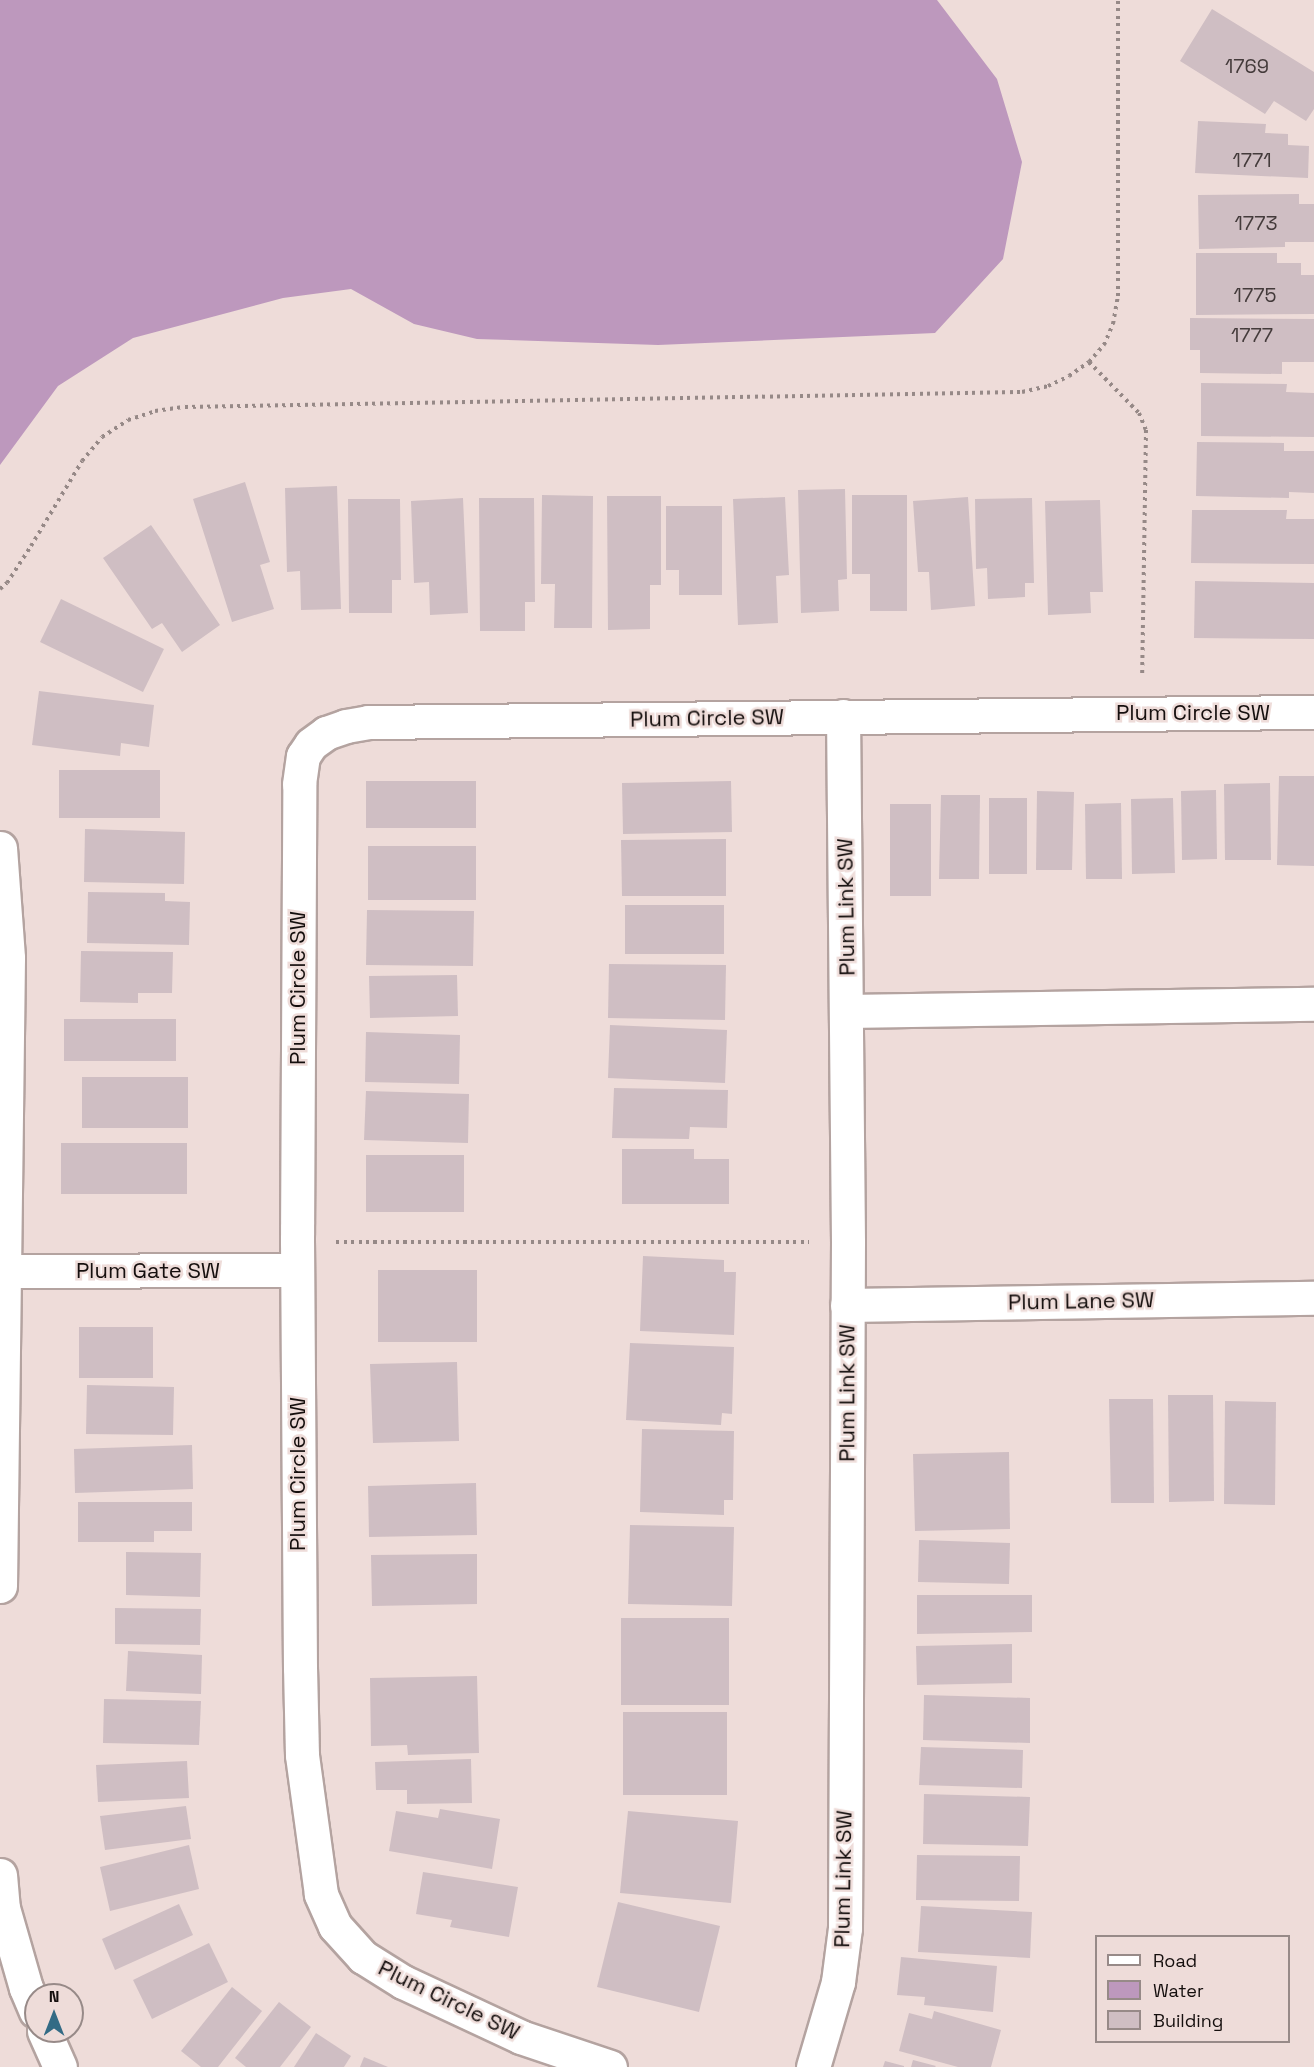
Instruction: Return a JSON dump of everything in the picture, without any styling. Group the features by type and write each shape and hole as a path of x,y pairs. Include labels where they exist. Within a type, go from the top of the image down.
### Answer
{"street":[{"name":"Plum Circle SW","path":"610,2067 521,2037 403,1982 363,1957 335,1926 321,1894 302,1755 297,1256 299,784 303,756 311,744 326,734 346,726 368,722 1314,712"},
{"name":"Plum Link SW","path":"813,2067 838,1982 845,1928 848,1242 843,716"},
{"path":"0,848 8,958 0,1586"},
{"path":"847,1011 1314,1004"},
{"name":"Plum Gate SW","path":"3,1271 297,1256"},
{"name":"Plum Lane SW","path":"847,1305 1314,1298"},
{"path":"0,1875 3,1908 25,1983"},
{"path":"49,2043 60,2067"}],"path":[{"path":"0,589 7,583 31,546 81,460 102,437 129,420 155,411 185,407 1022,392 1048,386 1069,376 1089,362 1104,345 1113,324 1118,296 1118,0"},
{"path":"1089,362 1139,413 1146,430 1142,713"},
{"path":"297,1256 848,1242"}],"water":[{"path":"0,0 937,0 997,79 1022,162 1003,259 935,333 658,345 477,339 414,324 351,289 283,298 133,338 58,386 0,465"}],"building":[{"path":"1212,9 1314,72 1314,109 1306,121 1274,101 1265,114 1180,61"},
{"path":"1198,121 1266,124 1265,133 1288,134 1288,145 1309,146 1308,178 1195,173"},
{"path":"1299,194 1299,204 1314,204 1314,242 1285,242 1285,247 1199,249 1198,195"},
{"path":"1196,253 1277,253 1277,263 1301,263 1301,275 1314,275 1314,314 1196,315"},
{"path":"1190,318 1314,319 1314,362 1282,362 1282,374 1200,373 1200,350 1190,350"},
{"path":"1201,383 1287,384 1286,392 1314,393 1314,437 1201,436"},
{"path":"1197,442 1284,443 1284,451 1314,451 1314,493 1289,492 1289,498 1196,496"},
{"path":"245,482 270,562 260,565 274,609 232,622 193,499"},
{"path":"337,486 341,609 301,610 300,571 287,572 285,488"},
{"path":"845,489 847,579 838,580 839,611 801,613 798,490"},
{"path":"542,495 593,496 592,628 554,628 555,584 541,584"},
{"path":"852,495 907,495 907,611 870,611 870,574 852,574"},
{"path":"607,496 661,496 661,585 650,585 650,629 608,630"},
{"path":"785,497 789,575 776,576 778,623 738,625 733,499"},
{"path":"968,497 975,606 931,610 929,572 918,572 913,501"},
{"path":"463,498 468,613 430,615 429,582 414,583 411,501"},
{"path":"479,498 534,498 535,602 525,602 525,631 480,631"},
{"path":"1032,498 1034,583 1025,583 1025,597 988,599 987,568 976,569 975,499"},
{"path":"348,499 400,499 401,580 392,580 392,613 349,613"},
{"path":"1100,500 1103,592 1090,592 1091,613 1048,615 1045,501"},
{"path":"666,506 722,506 722,595 679,595 679,570 666,570"},
{"path":"1192,510 1287,510 1286,519 1314,519 1314,564 1191,563"},
{"path":"151,525 220,625 182,652 162,623 152,629 103,558"},
{"path":"1195,581 1314,583 1314,639 1194,638"},
{"path":"61,599 164,649 143,692 40,642"},
{"path":"39,691 154,705 149,747 121,743 120,756 32,745"},
{"path":"59,770 160,770 160,818 59,818"},
{"path":"1279,776 1314,776 1314,866 1277,865"},
{"path":"366,781 476,781 476,828 366,828"},
{"path":"731,781 732,832 623,834 622,783"},
{"path":"1270,783 1271,860 1225,860 1224,784"},
{"path":"1216,790 1217,859 1182,860 1181,791"},
{"path":"1037,791 1074,792 1072,870 1036,870"},
{"path":"941,795 980,795 979,879 939,879"},
{"path":"989,798 1027,798 1027,874 989,874"},
{"path":"1173,798 1175,873 1132,874 1131,799"},
{"path":"1121,803 1122,879 1086,879 1085,804"},
{"path":"890,804 931,804 931,896 890,896"},
{"path":"85,829 185,832 184,884 84,882"},
{"path":"726,839 726,896 622,896 621,840"},
{"path":"368,846 476,846 476,900 368,900"},
{"path":"88,892 165,893 165,901 190,902 189,945 87,943"},
{"path":"625,905 724,905 724,954 625,954"},
{"path":"367,910 474,911 473,966 366,965"},
{"path":"81,951 173,952 172,993 138,993 138,1003 80,1002"},
{"path":"609,964 726,965 725,1020 608,1018"},
{"path":"457,975 458,1016 370,1018 369,976"},
{"path":"64,1019 176,1019 176,1061 64,1061"},
{"path":"610,1025 727,1030 725,1083 608,1078"},
{"path":"366,1032 460,1035 459,1084 365,1082"},
{"path":"82,1077 188,1077 188,1128 82,1128"},
{"path":"614,1088 728,1090 727,1128 690,1127 689,1139 612,1138"},
{"path":"366,1091 469,1094 468,1143 364,1140"},
{"path":"61,1143 187,1143 187,1194 61,1194"},
{"path":"622,1149 694,1149 694,1159 729,1159 729,1204 622,1204"},
{"path":"366,1155 464,1155 464,1212 366,1212"},
{"path":"643,1256 724,1260 724,1272 736,1272 734,1335 640,1331"},
{"path":"378,1270 477,1270 477,1342 378,1342"},
{"path":"79,1327 153,1327 153,1378 79,1378"},
{"path":"630,1343 734,1347 732,1414 722,1413 721,1425 626,1420"},
{"path":"457,1362 459,1441 373,1443 370,1364"},
{"path":"87,1385 174,1387 173,1435 86,1434"},
{"path":"1168,1395 1213,1395 1214,1501 1169,1502"},
{"path":"1109,1399 1153,1399 1154,1503 1111,1503"},
{"path":"1225,1401 1276,1402 1275,1505 1224,1504"},
{"path":"642,1429 734,1431 733,1500 724,1500 724,1515 640,1512"},
{"path":"192,1445 193,1489 75,1493 74,1449"},
{"path":"1009,1452 1010,1529 915,1531 913,1454"},
{"path":"476,1483 477,1535 369,1537 368,1486"},
{"path":"78,1502 192,1502 192,1531 154,1531 154,1542 78,1542"},
{"path":"630,1525 734,1527 732,1606 628,1604"},
{"path":"919,1540 1010,1543 1009,1584 918,1582"},
{"path":"126,1552 201,1553 200,1597 126,1595"},
{"path":"477,1554 477,1604 372,1606 371,1555"},
{"path":"917,1595 1032,1595 1032,1632 917,1634"},
{"path":"115,1608 201,1609 200,1645 115,1644"},
{"path":"621,1618 729,1618 729,1705 621,1705"},
{"path":"1012,1644 1012,1683 917,1685 916,1646"},
{"path":"128,1651 202,1655 201,1694 126,1691"},
{"path":"477,1676 479,1753 408,1755 407,1745 371,1746 370,1678"},
{"path":"924,1695 1030,1698 1030,1743 923,1740"},
{"path":"104,1699 201,1701 199,1745 103,1743"},
{"path":"623,1712 727,1712 727,1795 623,1795"},
{"path":"921,1747 1023,1750 1022,1788 919,1785"},
{"path":"471,1759 472,1803 407,1804 407,1790 376,1790 375,1762"},
{"path":"187,1761 189,1798 98,1802 96,1765"},
{"path":"924,1794 1030,1797 1028,1846 923,1844"},
{"path":"186,1806 191,1839 105,1850 100,1816"},
{"path":"440,1809 500,1819 492,1869 389,1851 396,1811 438,1818"},
{"path":"628,1811 738,1821 731,1903 620,1893"},
{"path":"189,1845 199,1889 110,1911 100,1867"},
{"path":"917,1855 1020,1856 1019,1901 916,1900"},
{"path":"423,1872 518,1887 509,1937 450,1927 452,1920 416,1914"},
{"path":"618,1902 720,1926 699,2012 597,1987"},
{"path":"179,1904 193,1935 115,1970 102,1939"},
{"path":"921,1906 1032,1912 1030,1958 918,1952"},
{"path":"209,1943 228,1982 152,2019 133,1980"},
{"path":"901,1957 997,1966 993,2012 924,2005 925,1997 897,1995"},
{"path":"232,1987 262,2011 218,2067 201,2067 181,2051"},
{"path":"279,2002 311,2027 280,2067 246,2067 235,2058"},
{"path":"934,2011 1001,2030 991,2067 958,2067 899,2051 909,2013 932,2019"},
{"path":"316,2033 351,2056 344,2067 294,2067"},
{"path":"364,2057 388,2067 360,2067"},
{"path":"913,2060 936,2066 911,2067"},
{"path":"885,2061 904,2066 904,2067 883,2067"}]}
